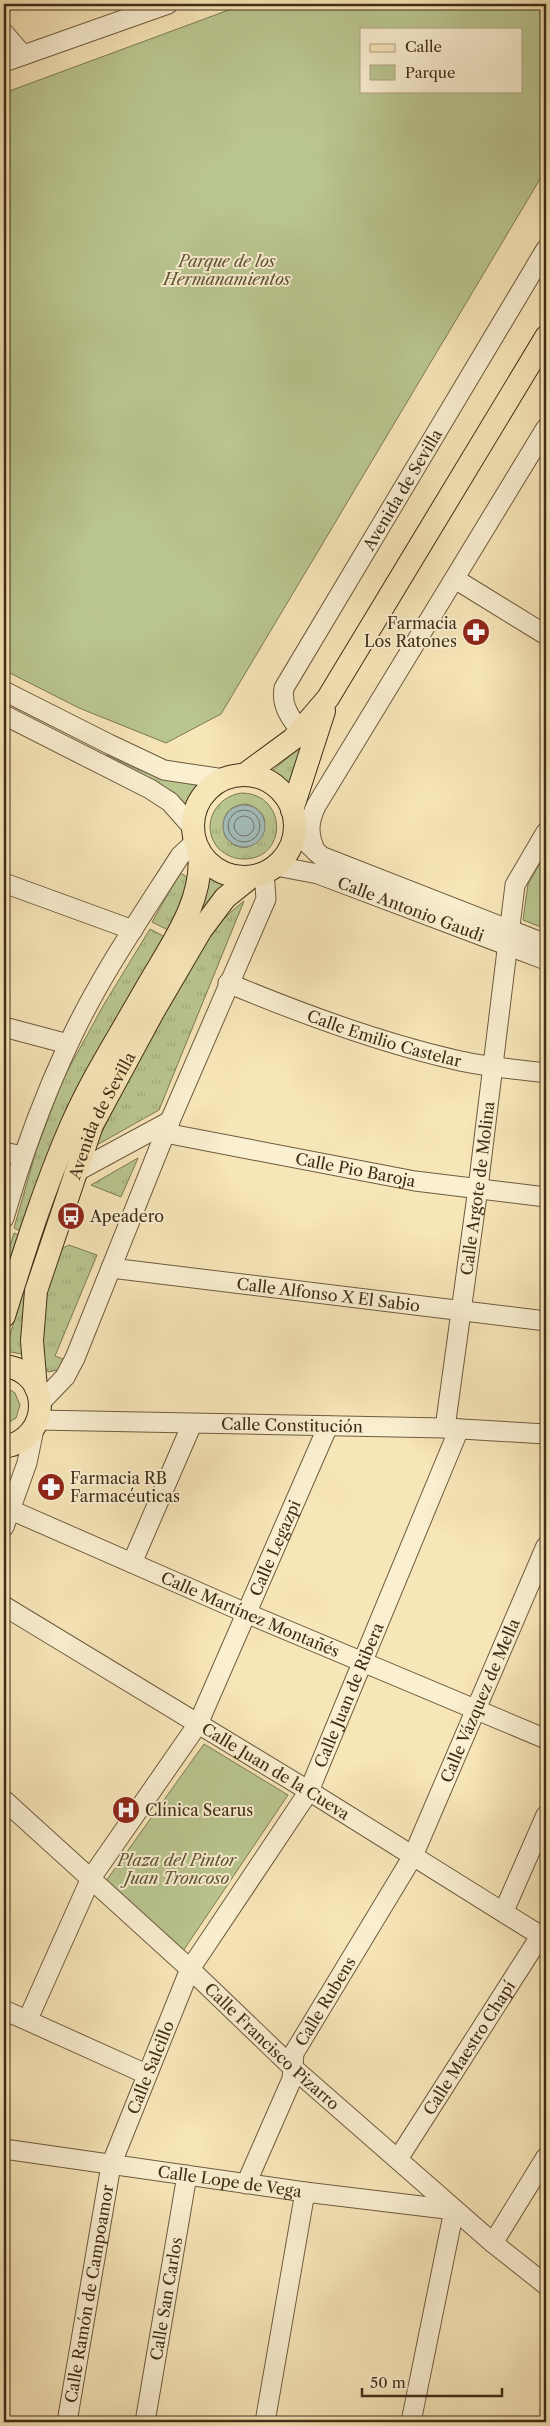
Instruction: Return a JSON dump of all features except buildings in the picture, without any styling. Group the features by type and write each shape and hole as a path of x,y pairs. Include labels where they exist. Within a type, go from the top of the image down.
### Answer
{"main road":[{"path":"328,698 294,816 294,837 289,850 272,871 224,873 213,866 196,841 194,813 200,798 211,787 234,777 301,731 328,698 546,337"},
{"path":"234,777 260,778 274,785 285,796 294,816"},
{"name":"Avenida de Sevilla","path":"4,1316 29,1236 71,1125 94,1079 190,908 200,871 196,841"},
{"name":"Avenida de Sevilla","path":"37,1410 32,1341 34,1304 40,1276 92,1125 193,942 221,904 272,871"},
{"path":"4,1366 23,1373 37,1410 23,1440 5,1448"}],"street":[{"path":"4,62 168,4"},
{"path":"4,33 23,55"},
{"name":"Avenida de Sevilla","path":"301,731 291,719 283,700 286,684 546,250"},
{"path":"316,852 309,833 309,824 316,806 546,428"},
{"path":"455,579 546,635"},
{"path":"4,691 164,770 234,777"},
{"path":"4,715 150,789 170,802 196,841 180,856 133,930 68,1044 13,1154 4,1218"},
{"path":"316,852 294,816 330,785"},
{"name":"Calle Argote de Molina","path":"452,1429 460,1310 478,1188 515,885 546,832"},
{"name":"Calle Antonio Gaudi","path":"316,852 509,938 546,960"},
{"path":"37,1410 70,1369 167,1127 228,983 276,879 283,874 272,871 266,899"},
{"name":"Calle Antonio Gaudi","path":"272,871 318,874 509,938 546,944"},
{"path":"4,883 133,930"},
{"name":"Calle Emilio Castelar","path":"228,983 368,1037 457,1060 546,1073"},
{"path":"4,1027 68,1044"},
{"path":"74,1173 167,1127"},
{"name":"Calle Pio Baroja","path":"167,1127 406,1180 546,1197"},
{"name":"Calle Alfonso X El Sabio","path":"111,1268 546,1321"},
{"name":"Avenida de Sevilla","path":"4,1527 27,1463 37,1410"},
{"name":"Calle Constitución","path":"37,1410 192,1424 452,1429 546,1434"},
{"path":"132,1563 192,1424"},
{"name":"Calle Legazpi","path":"28,2019 91,1878 198,1724 328,1426"},
{"name":"Calle Juan de Ribera","path":"190,1969 309,1791 362,1662 452,1429"},
{"name":"Calle Martínez Montañés","path":"11,1510 246,1613 476,1708 546,1740"},
{"name":"Calle Vázquez de Mella","path":"413,1856 546,1546"},
{"name":"Calle Juan de la Cueva","path":"4,1606 309,1791 544,1937"},
{"name":"Calle Francisco Pizarro","path":"4,1800 190,1969 292,2067 454,2210 546,2285"},
{"path":"504,1912 546,1815"},
{"name":"Calle Rubens","path":"246,2184 292,2078 294,2053 413,1856"},
{"name":"Calle Maestro Chapí","path":"398,2159 544,1937"},
{"name":"Calle Salcillo","path":"111,2165 146,2074 190,1969"},
{"path":"4,2010 28,2019 146,2074"},
{"name":"Calle Lope de Vega","path":"4,2149 305,2192 454,2210"},
{"path":"493,2243 546,2157"},
{"name":"Calle Ramón de Campoamor","path":"67,2422 111,2165"},
{"name":"Calle San Carlos","path":"145,2422 187,2175"},
{"path":"265,2422 305,2192"},
{"path":"410,2422 454,2210"}],"green space":[{"name":"Parque de los Hermanamientos","path":"245,4 546,4 546,169 221,714 166,743 79,708 4,670 4,93"},
{"path":"302,745 291,790 285,781 270,773"},
{"path":"107,755 142,771 166,779 204,782 196,791 188,807 175,793 106,757"},
{"path":"242,793 257,796 268,804 274,815 277,827 275,839 268,849 258,856 243,859 227,855 219,849 213,840 210,822 213,814 224,800 232,795","holes":["245,804 257,809 263,817 262,835 256,843 247,847 238,847 225,836 223,822 227,813 237,806"]},
{"path":"546,853 546,929 523,920 528,884"},
{"path":"180,873 189,878 170,931 152,922"},
{"path":"207,873 217,880 228,884 193,919"},
{"path":"244,901 159,1110 95,1146 138,1061 190,966 219,924"},
{"path":"150,929 165,937 21,1231 14,1228 36,1151 63,1079 103,1006"},
{"path":"138,1158 121,1197 91,1185"},
{"path":"14,1233 19,1235 4,1286 4,1265"},
{"path":"39,1241 41,1242 22,1354 5,1351"},
{"path":"69,1245 97,1255 55,1356 63,1359 58,1370 48,1372 41,1346 44,1292 61,1249"},
{"path":"4,1386 15,1393 20,1405 16,1418 4,1425"},
{"name":"Plaza del Pintor Juan Troncoso","path":"204,1744 288,1795 183,1951 106,1881"}],"water":[{"path":"248,805 256,808 262,814 265,826 262,838 256,844 240,847 232,844 226,838 223,822 226,814 232,808"}],"place":[{"name":"Farmacia Los Ratones","path":"476,632"},
{"name":"Apeadero","path":"71,1216"},
{"name":"Farmacia RB Farmacéuticas","path":"51,1487"},
{"name":"Clínica Searus","path":"126,1810"}]}
